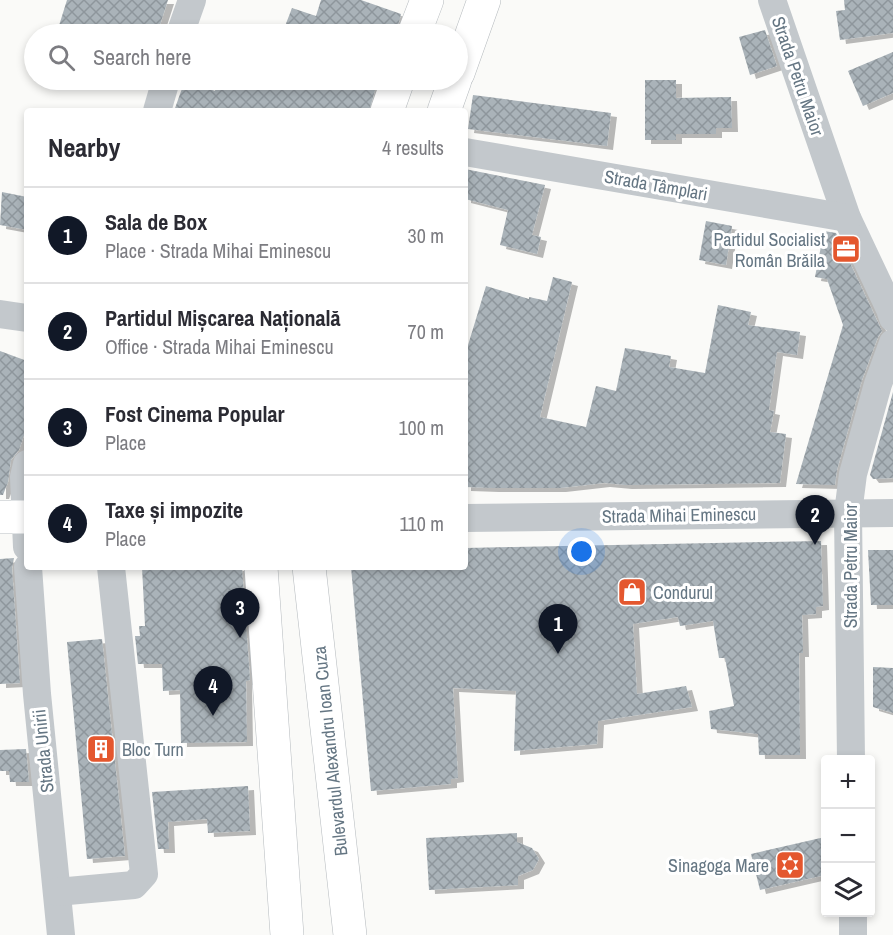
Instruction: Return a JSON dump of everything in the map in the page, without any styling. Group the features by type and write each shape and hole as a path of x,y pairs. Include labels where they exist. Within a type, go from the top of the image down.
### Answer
{"main road":[{"path":"418,24 427,0"},
{"path":"468,45 484,0"},
{"path":"388,108 394,90"},
{"path":"445,108 451,90"},
{"path":"261,570 287,935"},
{"name":"Bulevardul Alexandru Ioan Cuza","path":"309,570 350,935"}],"street":[{"path":"184,24 192,0"},
{"name":"Strada Petru Maior","path":"772,0 847,218 893,318"},
{"path":"158,108 163,90"},
{"name":"Strada Tâmplari","path":"468,153 847,218"},
{"path":"0,314 24,318"},
{"name":"Strada Petru Maior","path":"851,755 848,513 854,474 878,384 892,349"},
{"path":"20,525 24,477"},
{"name":"Strada Mihai Eminescu","path":"468,518 893,513"},
{"name":"Strada Unirii","path":"28,570 37,694 61,935"},
{"path":"57,892 134,885 144,874 111,570"},
{"path":"853,917 853,935"}],"building":[{"path":"67,0 168,0 160,24 60,24"},
{"path":"321,0 361,0 401,14 398,24 286,24 292,8 316,16"},
{"path":"844,0 893,0 893,33 840,40 836,11 845,10"},
{"path":"765,30 777,66 750,75 739,37"},
{"path":"893,52 893,93 863,106 848,71"},
{"path":"645,80 676,80 676,98 731,97 732,128 716,128 716,134 676,134 676,140 645,140"},
{"path":"181,90 375,90 370,108 175,108"},
{"path":"473,95 611,113 607,146 468,129"},
{"path":"468,170 545,185 532,235 541,237 537,254 500,245 508,210 468,200"},
{"path":"2,192 24,196 24,229 0,225"},
{"path":"706,221 732,226 726,265 699,260"},
{"path":"824,231 836,233 882,331 862,380 835,485 796,484 843,325 827,279 815,277"},
{"path":"553,277 572,282 540,417 586,427 596,386 616,391 625,348 671,356 669,367 705,373 718,305 751,312 748,325 800,332 797,355 777,352 769,410 774,411 770,432 786,434 780,483 626,485 604,483 560,488 468,487 468,345 486,286 529,299 529,297 547,301"},
{"path":"0,351 24,360 24,435 19,450 11,460 8,482 3,495 0,495"},
{"path":"893,392 893,478 873,479 870,475"},
{"path":"821,541 823,606 816,607 816,614 802,615 803,653 799,653 800,755 759,755 758,734 711,729 709,711 734,706 725,658 719,658 713,621 680,626 678,617 633,624 637,694 686,686 692,707 598,721 597,744 514,751 516,691 453,688 458,778 451,779 451,784 371,791 351,570 468,570 468,548"},
{"path":"868,550 893,550 893,605 871,605"},
{"path":"14,558 12,568 20,683 0,684 0,559"},
{"path":"142,570 242,570 250,680 246,681 247,742 181,743 180,690 163,691 162,664 138,664 135,636 140,636 139,626 145,626"},
{"name":"Bloc Turn","path":"102,639 125,856 87,859 67,642"},
{"path":"873,667 893,668 893,713 873,707"},
{"path":"26,749 29,782 10,782 9,771 0,771 0,750"},
{"path":"248,786 250,831 208,833 207,819 168,822 169,849 158,849 152,792"},
{"path":"517,833 517,842 532,848 539,859 533,870 518,876 518,885 429,890 426,838"},
{"name":"Sinagoga Mare","path":"821,838 821,876 760,890 751,854"}],"place":[{"name":"Partidul Socialist Român Brăila","path":"846,249"},
{"name":"Partidul Mișcarea Națională","path":"815,545"},
{"name":"Condurul","path":"632,592"},
{"name":"Fost Cinema Popular","path":"240,638"},
{"name":"Sala de Box","path":"558,654"},
{"name":"Taxe și impozite","path":"213,716"},
{"name":"Bloc Turn","path":"101,749"},
{"name":"Sinagoga Mare","path":"790,865"}]}
